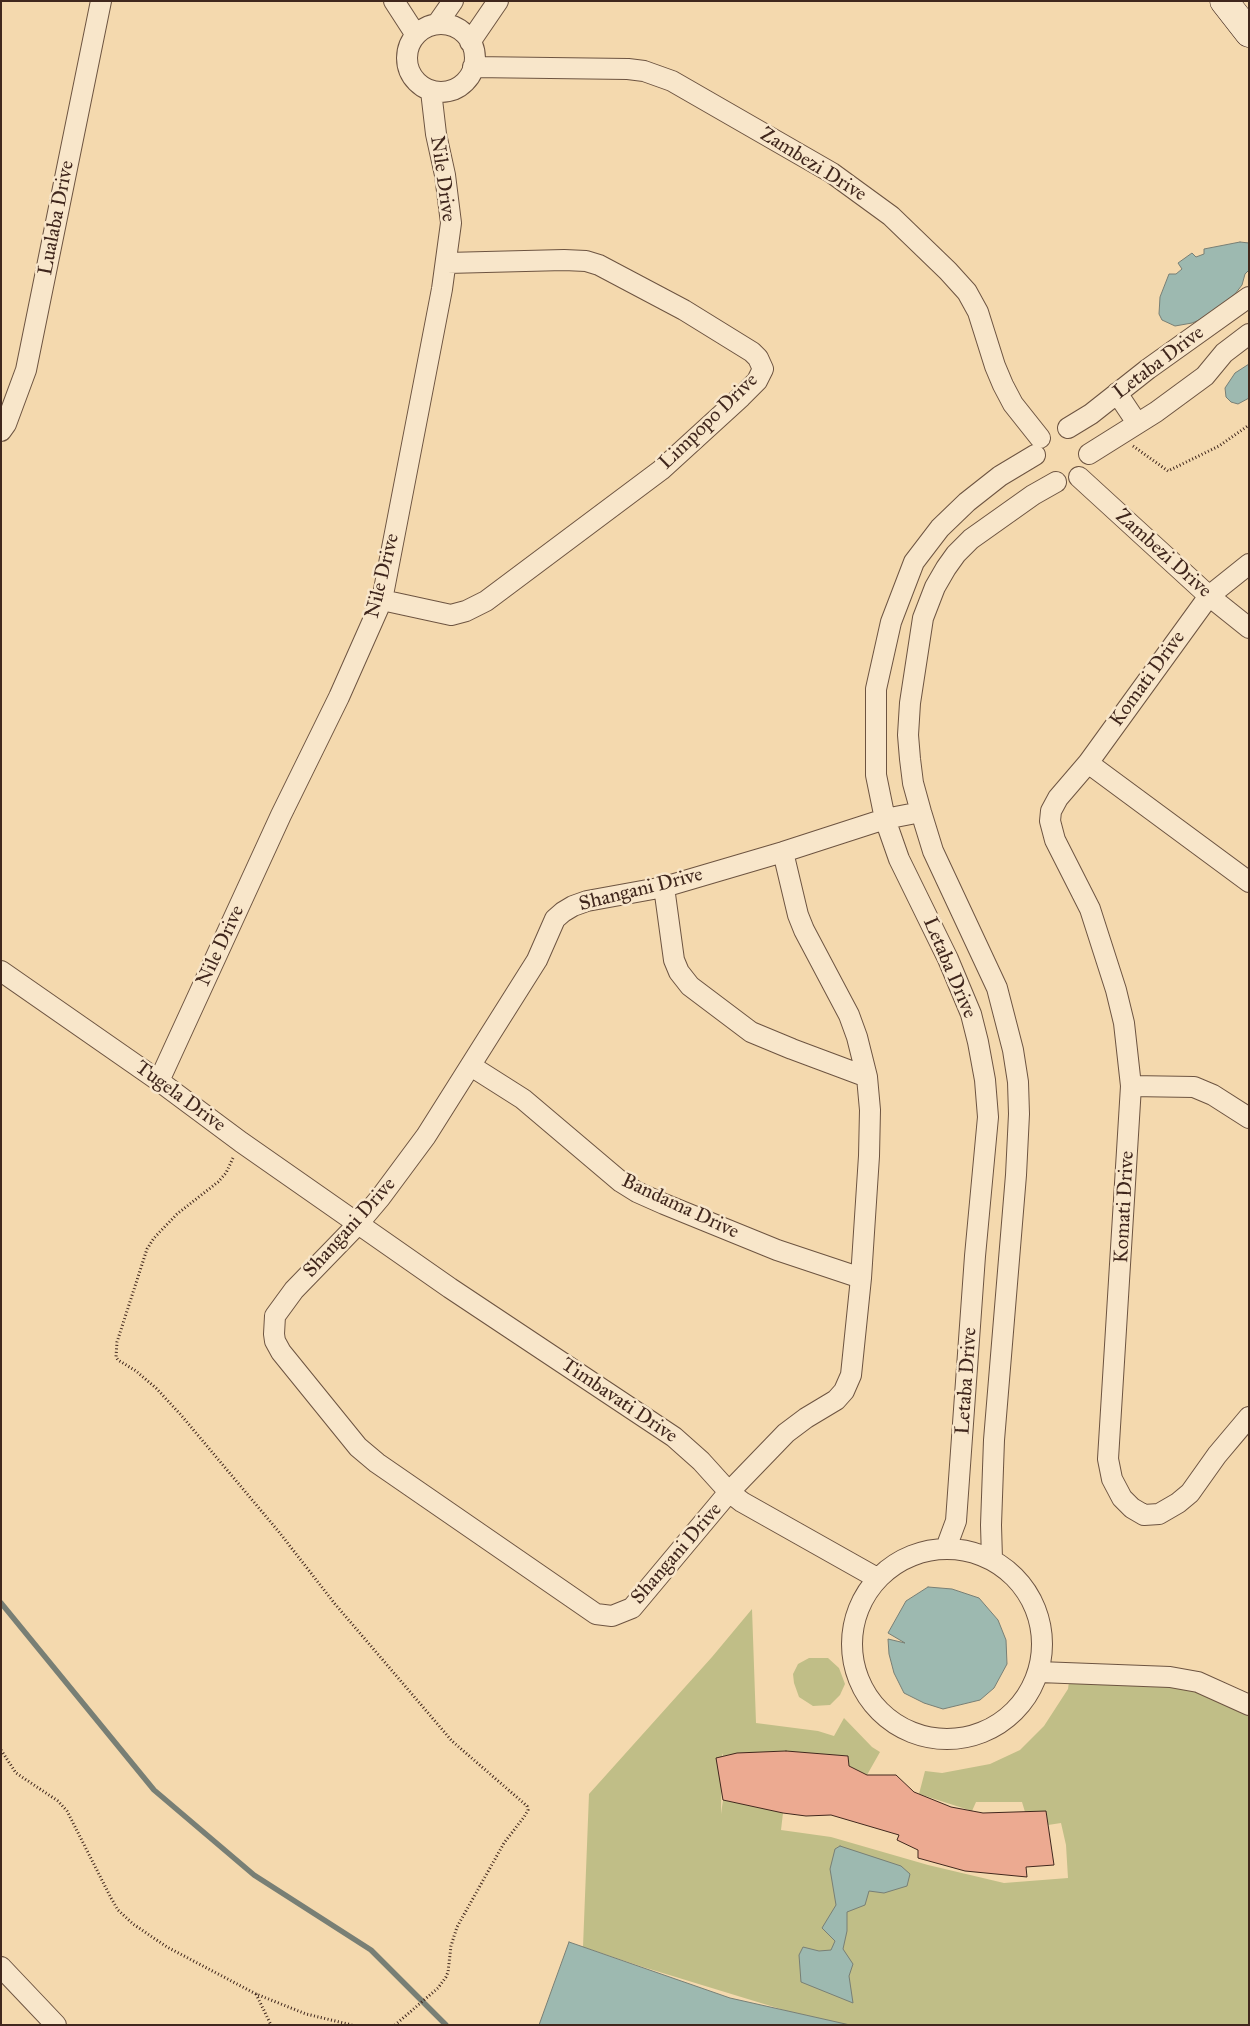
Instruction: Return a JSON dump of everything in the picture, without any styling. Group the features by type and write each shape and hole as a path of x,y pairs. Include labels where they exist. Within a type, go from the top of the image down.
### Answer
{"main road":[{"path":"1224,1 1249,33"}],"street":[{"name":"Lualaba Drive","path":"1,432 7,401 26,370 100,1"},
{"path":"394,1 416,34"},
{"path":"436,24 453,1"},
{"path":"470,42 498,1"},
{"path":"436,24 448,25 459,30 470,42 474,57 473,67 465,81 452,90 442,92 431,91 421,86 413,78 408,67 408,50 416,34 436,24"},
{"name":"Zambezi Drive","path":"473,67 628,69 644,71 672,81 832,173 891,216 948,271 966,292 978,312 1003,385 1038,446"},
{"name":"Nile Drive","path":"159,1082 281,815 339,697 382,600 447,263 450,223 449,204 436,134 431,91"},
{"name":"Limpopo Drive","path":"382,600 450,615 466,612 486,601 661,470 741,398 757,381 763,369 758,358 752,352 684,310 598,265 586,261 564,260 447,263"},
{"name":"Letaba Drive","path":"1068,428 1091,414 1249,297"},
{"path":"1228,312 1247,335"},
{"name":"Letaba Drive","path":"1089,454 1156,412 1205,376 1224,353 1247,335"},
{"path":"1117,393 1138,423"},
{"path":"1068,428 1077,432 1083,438 1089,454 1088,463 1079,477 1072,481 1056,482 1042,475 1038,469 1035,462 1038,446 1048,431 1068,428"},
{"name":"Letaba Drive","path":"946,1548 956,1521 975,1256 988,1117 985,1080 971,1014 954,972 899,859 885,819 876,775 876,689 891,622 914,562 940,528 967,502 1038,446"},
{"name":"Zambezi Drive","path":"1079,477 1209,596 1249,628"},
{"name":"Letaba Drive","path":"992,1559 991,1525 994,1440 1016,1175 1019,1114 1018,1082 1014,1050 997,988 933,851 913,783 908,735 910,703 923,618 935,587 956,554 971,539 1033,495 1056,482"},
{"name":"Komati Drive","path":"1249,564 1209,596 1088,763 1058,798 1051,810 1050,821 1055,840 1090,908 1116,990 1124,1023 1131,1086 1108,1459 1112,1479 1122,1498 1132,1508 1144,1514 1159,1514 1178,1503 1190,1493 1217,1455 1249,1417"},
{"path":"1088,763 1249,882"},
{"name":"Shangani Drive","path":"783,852 798,914 804,930 849,1014 857,1036 866,1076 870,1110 869,1156 861,1278 851,1375 844,1391 836,1400 806,1418 786,1433 729,1492 632,1608 622,1613 606,1616 596,1614 377,1463 358,1447 289,1364 275,1341 273,1326 275,1316 281,1305 358,1224 380,1198 426,1136 537,960 555,919 573,906 587,901 664,887 783,852 885,819 921,812"},
{"path":"664,887 674,960 679,972 690,986 751,1032 792,1050 866,1076"},
{"name":"Tugela Drive","path":"1,970 358,1224"},
{"name":"Bandama Drive","path":"471,1066 524,1099 615,1177 637,1192 777,1250 861,1278"},
{"path":"1131,1086 1194,1087 1213,1094 1249,1118"},
{"name":"Timbavati Drive","path":"358,1224 450,1288 674,1437 701,1461 729,1492 742,1502 877,1578"},
{"path":"946,1548 970,1551 992,1559 1010,1572 1024,1588 1035,1607 1041,1628 1042,1643 1039,1672 1023,1702 998,1726 966,1738 932,1739 899,1728 873,1705 856,1675 851,1641 858,1607 877,1578 897,1562 920,1552 946,1548"},
{"path":"1039,1672 1170,1677 1198,1682 1249,1704"},
{"path":"1,1967 56,2025"}],"path":[{"path":"1114,440 1129,443 1168,470 1219,446 1249,425"},
{"path":"241,1142 226,1173 208,1191 167,1224 147,1249 117,1342 116,1357 156,1388 207,1445 279,1532 335,1604 452,1741 527,1806 528,1810 504,1843 457,1927 451,1946 448,1972 438,1988 395,2025"},
{"path":"1,1750 16,1773 58,1801 67,1811 95,1868 124,1916 167,1947 256,1994 306,2014 352,2025"},
{"path":"256,1994 271,2025"}],"shaded area":[{"path":"752,1609 756,1723 818,1731 834,1736 844,1718 872,1747 880,1752 867,1775 849,1766 848,1756 779,1751 723,1756 722,1753 721,1814 723,1800 783,1813 781,1830 831,1837 928,1865 1004,1883 1068,1878 1066,1845 1061,1823 1048,1825 1046,1812 1025,1812 1022,1802 976,1802 972,1811 919,1794 925,1771 942,1773 990,1764 1020,1750 1044,1726 1068,1689 1070,1674 1170,1677 1249,1707 1249,2025 849,2025 787,2011 583,1947 589,1794 712,1657"},
{"path":"809,1658 828,1658 839,1668 845,1684 840,1695 830,1705 813,1706 799,1697 793,1674 798,1664"}],"water":[{"path":"1240,242 1249,243 1249,270 1245,274 1242,285 1235,294 1206,317 1192,323 1175,326 1162,320 1159,314 1160,297 1169,274 1176,274 1182,269 1178,263 1192,253 1196,257 1204,254 1204,249"},
{"path":"1249,364 1249,398 1238,404 1231,402 1226,397 1225,388 1235,373"},
{"path":"928,1587 952,1589 979,1598 998,1620 1006,1640 1007,1664 994,1688 980,1700 943,1709 924,1703 904,1693 894,1673 889,1654 888,1639 905,1643 888,1633 906,1601"},
{"path":"840,1846 901,1866 910,1874 907,1886 884,1893 869,1891 865,1905 847,1912 847,1931 843,1949 853,1964 849,1976 853,2003 801,1982 799,1955 803,1947 819,1951 831,1950 835,1941 822,1928 836,1905 830,1869 835,1849"},
{"path":"569,1942 730,1998 850,2025 539,2025"}],"building":[{"path":"786,1751 848,1756 849,1766 867,1775 896,1775 914,1792 951,1807 983,1813 1046,1811 1054,1865 1026,1867 1027,1877 965,1871 918,1858 918,1850 897,1840 899,1835 831,1815 806,1816 783,1813 723,1800 716,1758 737,1753"}],"waterway":[{"path":"1,1603 154,1790 254,1875 371,1950 446,2025"}]}
